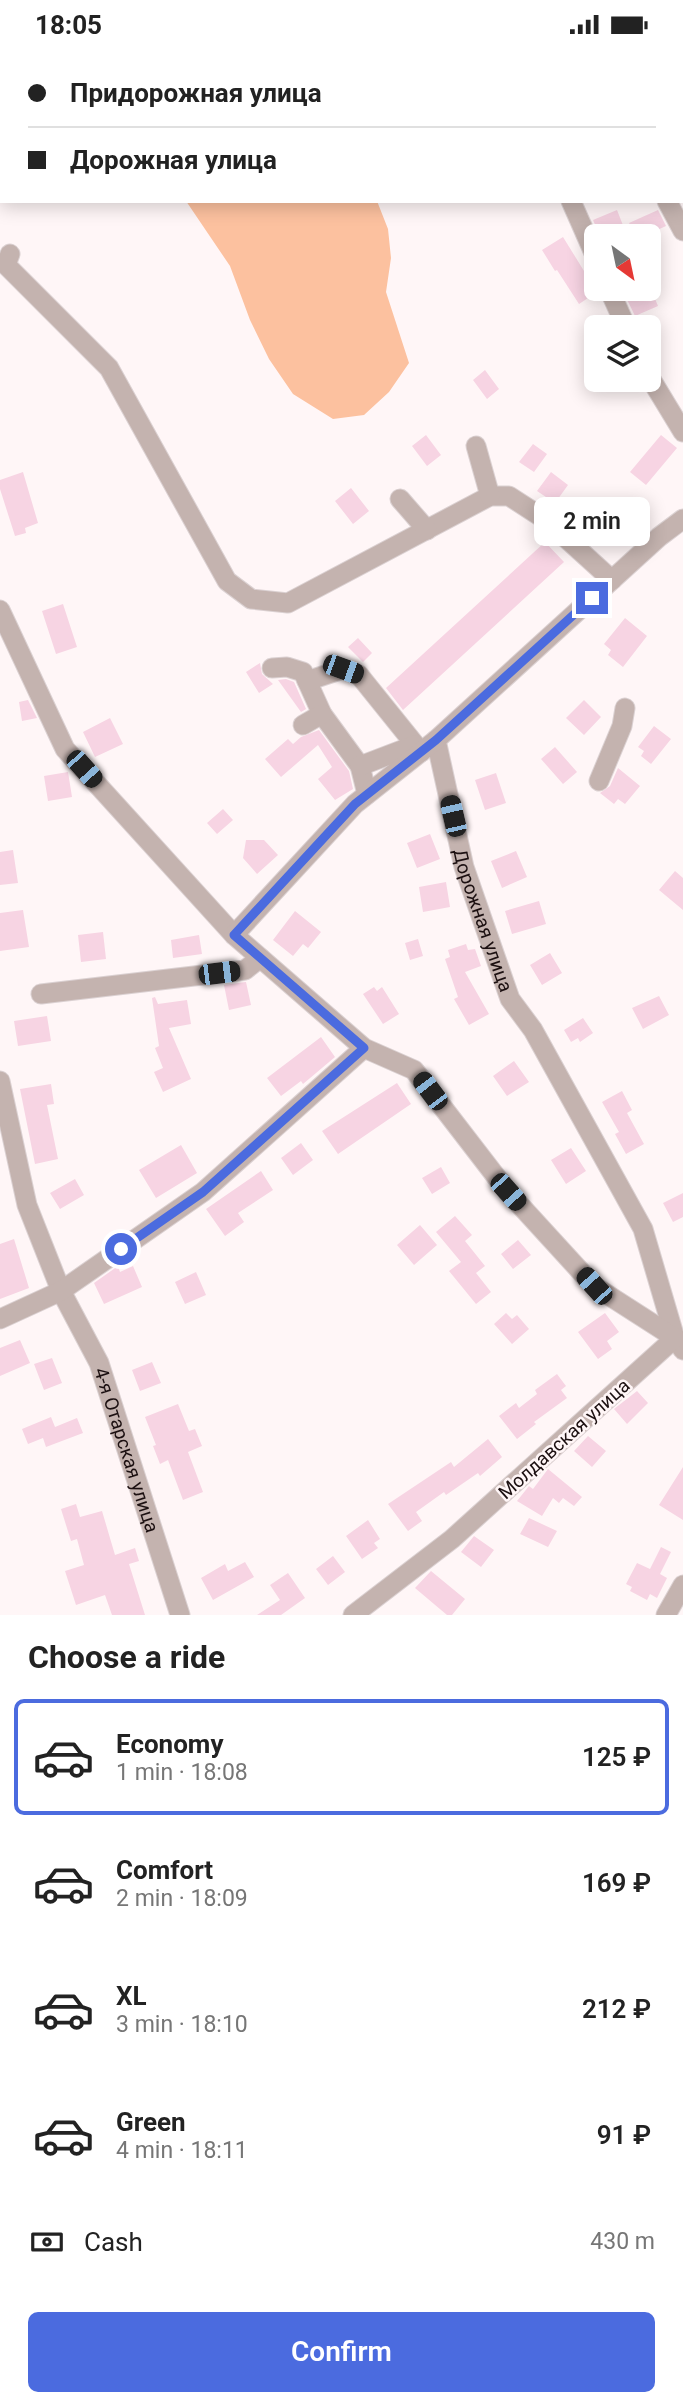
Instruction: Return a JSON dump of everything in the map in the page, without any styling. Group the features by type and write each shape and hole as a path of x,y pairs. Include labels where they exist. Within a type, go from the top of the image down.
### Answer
{"street":[{"path":"572,203 584,230"},
{"path":"668,203 683,231"},
{"path":"5,261 109,368 227,581 251,599 288,603 490,496 509,496 546,520 612,580"},
{"path":"659,392 683,432"},
{"path":"476,446 490,496"},
{"path":"400,499 426,530"},
{"path":"234,935 355,804 683,519"},
{"path":"0,610 65,749 234,935 364,1048 414,1070 508,1192 594,1286 679,1344"},
{"path":"272,668 287,667 303,672 322,714 360,767 367,795"},
{"path":"307,681 343,669 359,675 424,746"},
{"path":"599,781 622,726 625,708"},
{"path":"303,725 322,714"},
{"path":"360,767 424,746"},
{"name":"Дорожная улица","path":"424,746 510,999 533,1030 643,1229 679,1344"},
{"path":"41,993 245,970 260,958"},
{"path":"0,1319 61,1291 203,1192 364,1048"},
{"name":"4-я Отарская улица","path":"0,1081 27,1205 61,1291 99,1363 180,1615"},
{"name":"Молдавская улица","path":"353,1615 452,1539 679,1344"},
{"path":"666,1615 683,1585"}],"shaded area":[{"path":"187,203 378,203 388,229 391,258 386,292 409,363 389,392 364,415 333,419 293,394 269,359 250,320 230,266"}],"building":[{"path":"617,210 622,224 595,224 593,220"},
{"path":"658,210 666,226 662,228 662,224 629,223"},
{"path":"563,237 584,271 584,301 579,304 542,250"},
{"path":"628,301 656,301 658,306 635,315"},
{"path":"485,370 499,389 487,399 473,380"},
{"path":"426,435 441,455 427,466 412,446"},
{"path":"661,435 677,448 646,485 630,472"},
{"path":"533,444 547,454 534,472 519,462"},
{"path":"23,472 38,523 25,528 26,533 15,536 0,489 0,480"},
{"path":"551,472 568,485 555,503 537,491"},
{"path":"351,488 369,511 353,524 335,501"},
{"path":"604,507 621,521 610,534 594,520"},
{"path":"545,542 564,562 403,710 386,688"},
{"path":"63,604 77,647 56,654 42,611"},
{"path":"625,618 647,636 623,667 608,655 611,650 604,644"},
{"path":"358,638 372,653 363,662 348,647"},
{"path":"260,663 262,674 273,684 259,693 246,672"},
{"path":"278,680 294,682 306,709 301,712"},
{"path":"28,700 37,718 22,721 19,702"},
{"path":"584,700 601,717 584,735 566,718"},
{"path":"110,718 123,744 95,757 83,732"},
{"path":"654,726 671,739 651,764 641,756 644,751 638,747"},
{"path":"319,730 349,771 353,789 335,800 318,779 332,767 318,745 281,777 265,759 288,739 293,744 301,737"},
{"path":"555,747 577,772 563,784 541,759"},
{"path":"618,768 640,786 625,804 618,799 614,804 600,793 610,786"},
{"path":"68,772 72,797 48,801 44,776"},
{"path":"496,773 506,803 485,810 475,780"},
{"path":"223,809 233,820 217,834 207,823"},
{"path":"430,834 440,859 417,868 407,843"},
{"path":"246,840 264,840 278,855 257,874 243,858"},
{"path":"13,850 18,883 0,885 0,852"},
{"path":"516,851 527,877 502,888 491,861"},
{"path":"675,871 683,878 683,910 659,890"},
{"path":"446,882 450,907 423,912 419,887"},
{"path":"539,901 546,924 512,934 505,911"},
{"path":"23,910 29,947 0,951 0,913"},
{"path":"295,911 321,932 308,948 303,944 293,956 273,940"},
{"path":"103,932 106,959 81,962 78,935"},
{"path":"199,935 202,954 173,958 171,940"},
{"path":"418,939 423,956 410,960 405,943"},
{"path":"466,944 468,950 475,949 481,966 465,972 489,1014 469,1025 454,999 458,997 445,959 450,957 448,950"},
{"path":"550,953 562,973 542,985 530,965"},
{"path":"246,982 251,1005 229,1010 224,985"},
{"path":"374,987 377,991 382,987 399,1014 383,1024 363,994"},
{"path":"659,996 669,1015 643,1029 632,1008"},
{"path":"155,997 158,1004 187,1000 191,1024 169,1028 191,1079 163,1092 154,1072 163,1068 155,1048 159,1046 152,998"},
{"path":"47,1016 51,1041 18,1046 14,1021"},
{"path":"583,1018 593,1033 580,1042 578,1038 571,1042 564,1030"},
{"path":"321,1037 335,1057 303,1084 301,1081 281,1096 267,1078"},
{"path":"514,1061 529,1082 507,1096 493,1076"},
{"path":"397,1083 411,1104 338,1154 322,1131"},
{"path":"51,1084 54,1104 47,1105 58,1159 35,1164 20,1089"},
{"path":"622,1091 632,1110 627,1113 644,1144 626,1154 615,1134 619,1132 602,1102"},
{"path":"301,1143 313,1160 293,1175 281,1158"},
{"path":"181,1145 197,1173 156,1198 139,1170"},
{"path":"571,1148 586,1171 566,1184 551,1160"},
{"path":"441,1167 450,1183 432,1194 422,1178"},
{"path":"261,1171 273,1190 238,1213 244,1222 225,1236 206,1209"},
{"path":"75,1179 84,1195 60,1209 50,1193"},
{"path":"683,1193 683,1217 673,1222 663,1203"},
{"path":"455,1216 472,1235 465,1241 485,1266 476,1273 491,1292 476,1304 449,1271 461,1262 436,1232"},
{"path":"420,1225 437,1245 414,1265 397,1245"},
{"path":"14,1239 29,1288 0,1299 0,1244"},
{"path":"518,1240 531,1255 513,1269 501,1254"},
{"path":"118,1266 120,1272 133,1266 142,1287 104,1304 94,1283"},
{"path":"196,1272 206,1295 185,1304 175,1282"},
{"path":"506,1313 512,1319 517,1315 529,1329 512,1344 494,1324"},
{"path":"605,1313 619,1332 607,1341 612,1349 598,1359 578,1332"},
{"path":"20,1340 30,1363 0,1376 0,1348"},
{"path":"52,1358 62,1383 44,1390 34,1364"},
{"path":"152,1362 161,1383 140,1391 132,1370"},
{"path":"557,1374 566,1386 561,1390 567,1398 534,1422 536,1424 517,1439 499,1416 516,1403 519,1408 537,1394 535,1390"},
{"path":"637,1391 648,1403 627,1424 614,1409"},
{"path":"178,1404 189,1431 195,1429 202,1446 188,1452 203,1492 183,1500 168,1460 160,1464 145,1417"},
{"path":"51,1417 55,1427 77,1418 83,1433 46,1447 43,1438 28,1444 22,1429"},
{"path":"588,1436 606,1451 592,1467 574,1451"},
{"path":"488,1439 502,1457 480,1476 478,1473 446,1495 444,1492 416,1512 422,1521 408,1531 388,1504 451,1462 454,1467"},
{"path":"683,1467 683,1520 659,1505"},
{"path":"548,1469 582,1497 574,1506 563,1498 559,1503 553,1498 542,1516 517,1501 529,1486 533,1489"},
{"path":"76,1504 80,1517 102,1511 115,1555 135,1548 139,1561 129,1564 145,1615 112,1615 105,1595 76,1605 65,1571 84,1565 77,1539 71,1541 61,1509"},
{"path":"529,1518 557,1531 548,1547 520,1534"},
{"path":"368,1520 380,1539 374,1543 378,1548 362,1559 346,1536"},
{"path":"474,1536 494,1550 481,1567 461,1552"},
{"path":"661,1547 671,1552 660,1574 667,1578 657,1598 650,1594 647,1600 630,1591 632,1587 626,1584 637,1563 650,1569"},
{"path":"333,1556 345,1572 328,1585 316,1569"},
{"path":"245,1562 254,1577 213,1600 201,1578 225,1564 228,1571"},
{"path":"431,1571 465,1599 452,1615 447,1615 415,1588"},
{"path":"288,1573 305,1598 281,1615 257,1615 280,1600 270,1585"}],"route":[{"path":"121,1249 203,1192 364,1048 234,935 355,804 436,740 592,598"}]}
